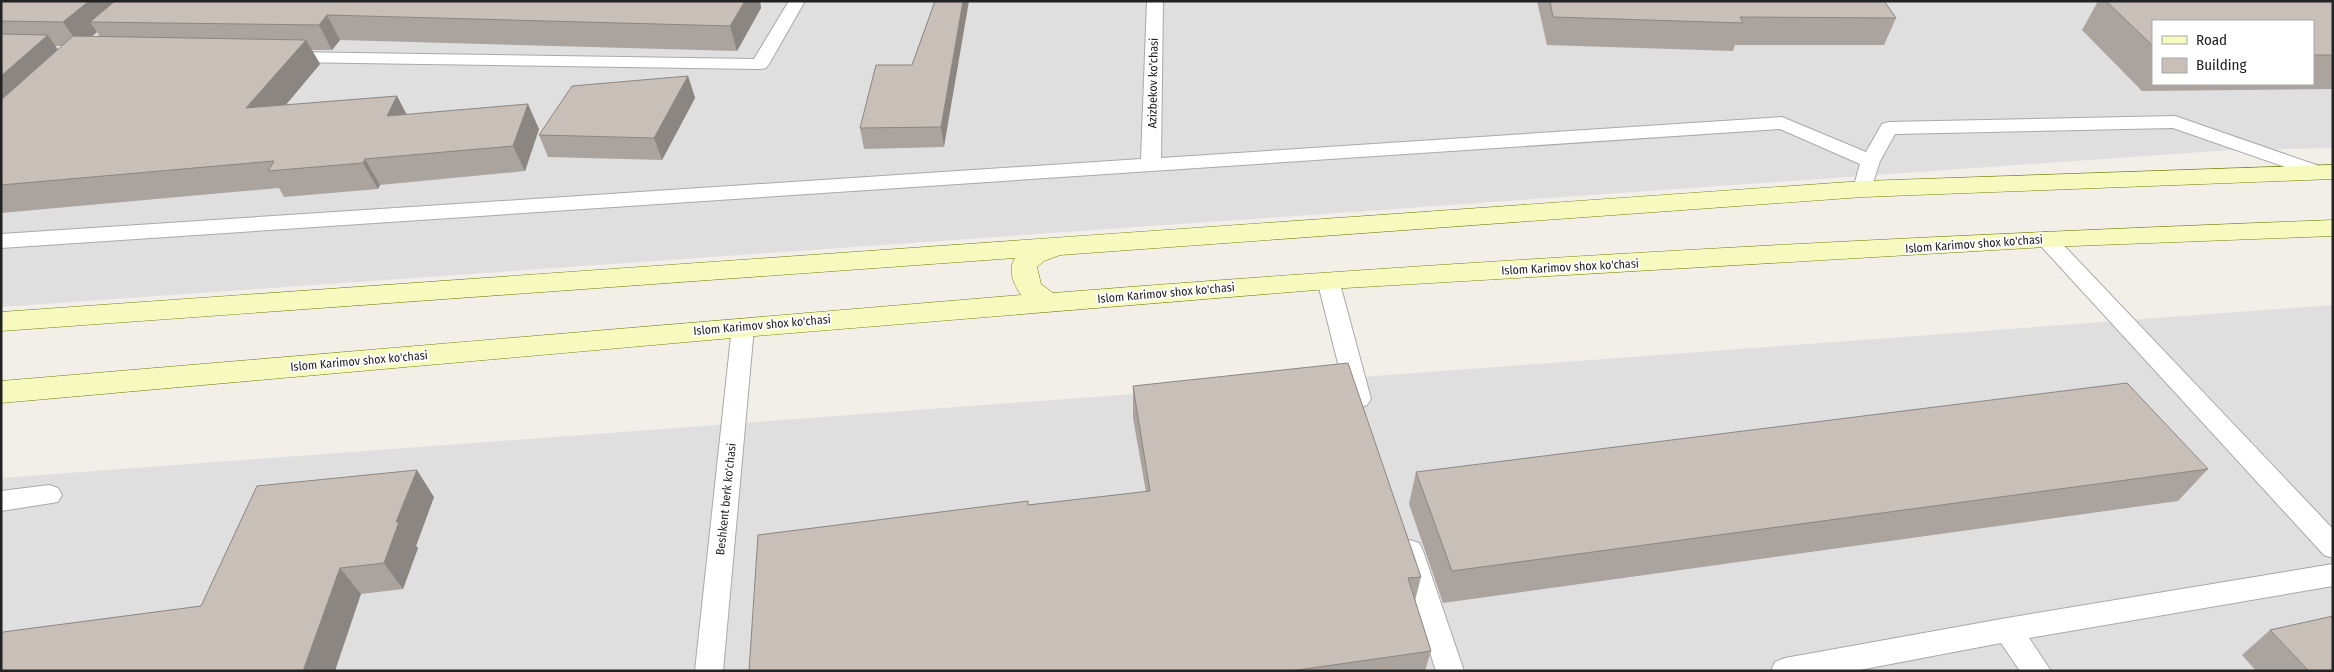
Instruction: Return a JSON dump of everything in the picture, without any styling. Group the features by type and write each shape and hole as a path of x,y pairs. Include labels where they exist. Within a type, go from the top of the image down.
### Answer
{"main road":[{"path":"1,322 1863,189 2325,172"},
{"name":"Islom Karimov shox ko'chasi","path":"1,392 743,327 1328,280 2046,239 2333,228"},
{"path":"1050,302 1030,291 1025,281 1024,264 1035,255 1056,247"}],"lane":[{"path":"274,56 760,64 797,1"},
{"name":"Azizbekov ko'chasi","path":"1151,165 1156,1"},
{"path":"1863,189 1870,161 1889,128 2175,122 2325,172"},
{"path":"1,242 1782,123 1870,161"},
{"path":"2046,239 2333,547"},
{"path":"1328,280 1353,381 1366,419"},
{"name":"Beshkent berk ko'chasi","path":"709,671 743,327"},
{"path":"1,500 49,495"},
{"path":"1403,531 1450,671"},
{"path":"1786,671 2007,630 2333,575"},
{"path":"2007,630 2037,671"}],"shaded area":[{"path":"1,1 2333,1 2333,148 2231,150 1,307"},
{"path":"2333,305 2333,671 1,671 1,478"}],"building":[{"path":"1,1 89,1 63,22 1,21"},
{"path":"115,1 745,1 730,26 327,15 319,25 90,22"},
{"path":"935,1 963,1 941,127 860,128 876,65 912,65"},
{"path":"1550,1 1884,1 1896,18 1740,17 1743,23 1553,17"},
{"path":"2106,1 2333,1 2333,55 2314,55 2314,20 2152,20 2152,45"},
{"path":"1,34 48,35 1,76"},
{"path":"73,36 306,40 246,108 397,96 387,116 528,104 513,146 365,159 363,163 268,171 274,161 1,185 1,100"},
{"path":"688,76 654,138 539,135 572,86"},
{"path":"1348,363 1421,577 1408,578 1431,651 1291,671 749,671 758,535 1028,501 1028,505 1150,491 1133,386"},
{"path":"2127,383 2208,469 1452,571 1416,472"},
{"path":"417,470 396,522 399,522 384,563 340,568 303,671 1,671 1,635 3,632 201,606 257,486"},
{"path":"2333,616 2333,671 2309,671 2270,630"}]}
